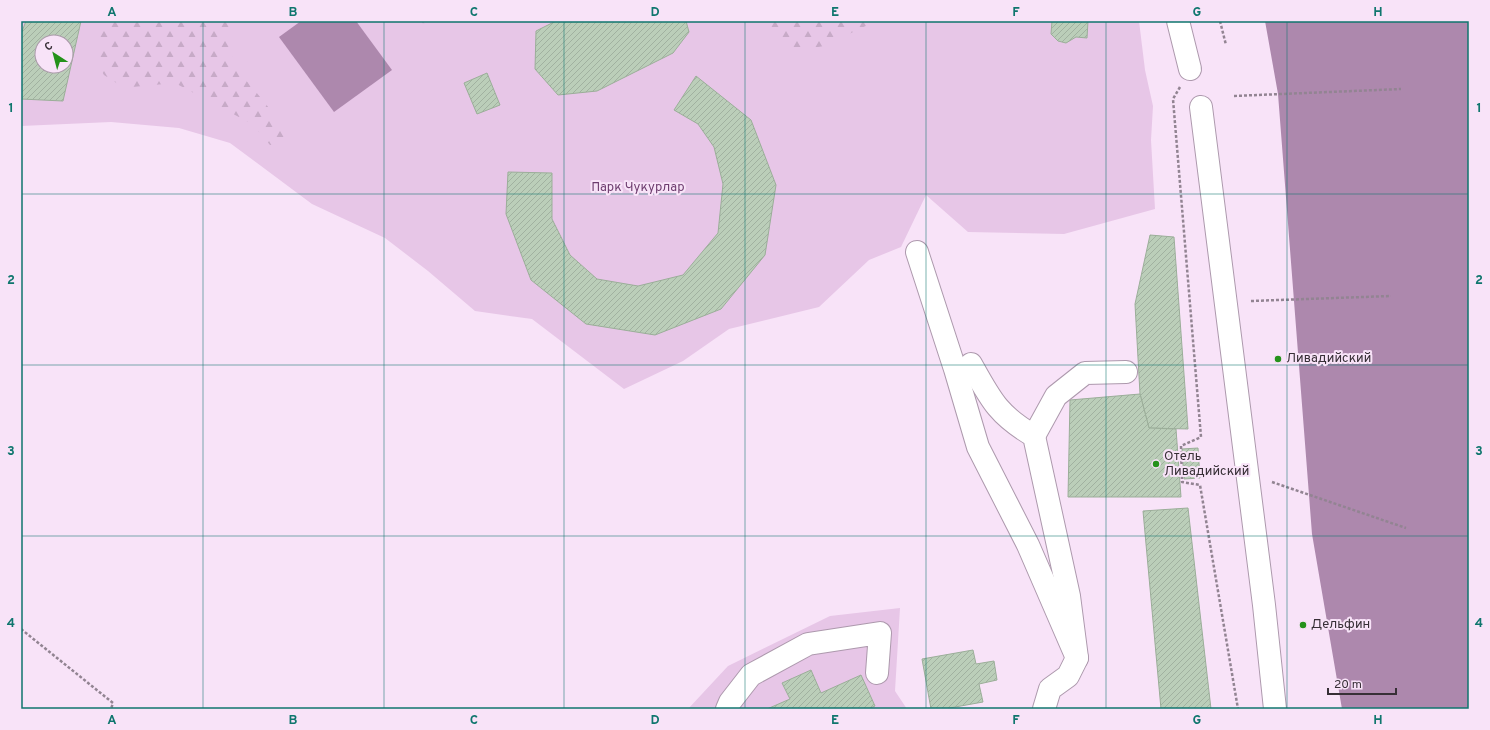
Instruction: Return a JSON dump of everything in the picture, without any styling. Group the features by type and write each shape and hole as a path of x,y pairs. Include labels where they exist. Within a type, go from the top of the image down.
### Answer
{"street":[{"path":"1178,21 1190,70"},
{"path":"1201,107 1264,605 1275,709"},
{"path":"917,252 955,369 978,447 1028,545 1077,658"},
{"path":"971,364 992,402 1014,424 1034,436"},
{"path":"1044,709 1050,689 1068,676 1077,658 1069,596 1034,436 1056,396 1085,373 1126,372"},
{"path":"727,709 730,702 751,675 808,644 880,634 877,673"}],"path":[{"path":"1220,21 1226,45"},
{"path":"1190,70 1173,99 1201,437 1180,446 1182,482 1200,485 1238,709"},
{"path":"1234,96 1401,89"},
{"path":"1251,301 1391,296"},
{"path":"1266,480 1406,528"},
{"path":"21,629 113,703 111,709"}],"green space":[{"name":"Парк Чукурлар","path":"21,21 1139,21 1145,70 1153,106 1151,140 1155,209 1064,234 968,232 926,195 901,247 869,260 819,307 729,329 683,361 624,389 532,319 475,311 428,271 385,238 312,204 230,143 179,128 111,122 21,126"},
{"path":"99,21 240,21 234,31 231,41 233,59 243,76 286,129 285,144 270,145 252,124 175,83 132,87 118,84 104,75 96,62"},
{"path":"419,21 446,21 435,24 421,23"},
{"path":"760,21 876,21 824,46 795,51"},
{"path":"900,608 895,691 907,709 688,709 728,666 830,616"}],"shaded area":[{"path":"301,21 356,21 392,70 334,112 279,37"},
{"path":"1265,21 1469,21 1469,709 1342,709 1312,534 1278,94"}],"building":[{"path":"26,21 81,21 74,52 74,34 34,34 34,74 69,74 63,101 21,99 21,34"},
{"path":"556,21 686,21 689,32 673,53 597,91 558,95 535,69 536,31"},
{"path":"1052,21 1088,21 1087,38 1076,37 1066,43 1058,41 1051,34"},
{"path":"487,73 500,105 477,114 464,83"},
{"path":"696,76 751,120 776,185 765,255 721,309 655,335 586,324 531,280 506,214 508,172 552,173 552,219 570,255 597,279 638,286 683,275 718,233 723,184 714,147 698,124 674,110"},
{"path":"1150,235 1174,237 1188,429 1149,428 1140,394 1135,304"},
{"path":"1140,394 1149,428 1176,429 1181,497 1068,497 1070,400"},
{"path":"1198,448 1200,478 1184,479 1182,449"},
{"path":"1188,508 1211,709 1161,709 1143,511"},
{"path":"973,650 976,664 994,661 997,680 979,684 983,702 944,709 931,709 922,659"},
{"path":"811,670 821,693 861,675 875,706 868,709 767,709 790,699 782,683"}],"place":[{"name":"Ливадийский","path":"1278,359"},
{"name":"Отель Ливадийский","path":"1156,464"},
{"name":"Дельфин","path":"1303,625"}]}
